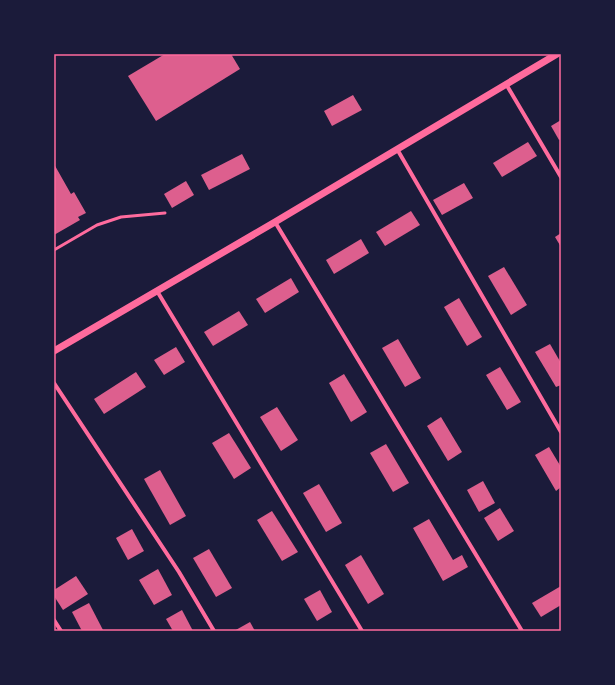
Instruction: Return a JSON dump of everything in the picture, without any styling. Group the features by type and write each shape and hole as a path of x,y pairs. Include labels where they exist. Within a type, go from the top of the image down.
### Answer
{"street":[{"path":"54,351 275,222 557,54"},
{"path":"506,84 561,177"},
{"path":"397,149 561,432"},
{"path":"275,222 522,631"},
{"path":"157,290 362,631"},
{"path":"54,383 179,572 214,631"},
{"path":"54,620 61,631"}],"lane":[{"path":"55,248 97,225 121,217 165,212"}],"building":[{"path":"165,54 231,54 240,69 156,121 128,76"},
{"path":"353,95 362,110 332,126 324,111"},
{"path":"561,120 561,139 559,140 551,126"},
{"path":"528,142 537,156 502,177 493,163"},
{"path":"242,154 250,169 209,190 201,175"},
{"path":"54,164 71,194 74,192 86,213 78,217 80,220 54,235"},
{"path":"186,181 194,195 172,208 164,194"},
{"path":"464,183 473,198 442,215 433,200"},
{"path":"411,211 420,225 385,246 376,232"},
{"path":"561,233 561,247 555,237"},
{"path":"361,239 369,253 334,274 326,260"},
{"path":"504,267 527,305 511,315 488,276"},
{"path":"291,278 299,292 265,313 256,299"},
{"path":"459,298 482,337 467,346 444,307"},
{"path":"239,311 248,325 213,346 204,332"},
{"path":"398,339 421,378 405,387 382,348"},
{"path":"550,344 561,363 561,385 556,387 535,352"},
{"path":"176,347 185,362 164,375 154,360"},
{"path":"500,367 521,402 507,410 486,375"},
{"path":"136,372 146,387 104,414 94,399"},
{"path":"344,374 367,412 351,422 329,383"},
{"path":"277,407 298,440 281,451 260,417"},
{"path":"441,417 462,452 448,461 427,426"},
{"path":"229,433 251,468 234,479 212,443"},
{"path":"386,444 409,483 393,492 370,453"},
{"path":"549,447 561,467 561,487 556,491 535,455"},
{"path":"160,470 186,516 170,525 144,479"},
{"path":"483,481 495,503 479,512 467,490"},
{"path":"319,484 342,523 326,532 303,493"},
{"path":"500,508 514,531 498,541 484,518"},
{"path":"272,511 298,552 282,561 257,520"},
{"path":"429,519 453,560 462,555 468,567 443,581 413,528"},
{"path":"132,529 144,551 128,560 116,538"},
{"path":"209,549 232,588 216,597 193,558"},
{"path":"361,555 384,594 368,604 345,565"},
{"path":"158,569 172,595 154,605 139,580"},
{"path":"76,576 88,594 63,610 54,596 54,590"},
{"path":"561,586 561,605 541,617 532,603"},
{"path":"320,590 332,612 317,621 304,599"},
{"path":"89,603 103,630 102,631 82,631 72,612"},
{"path":"182,610 193,631 173,631 166,619"},
{"path":"250,622 255,631 234,631"}]}
